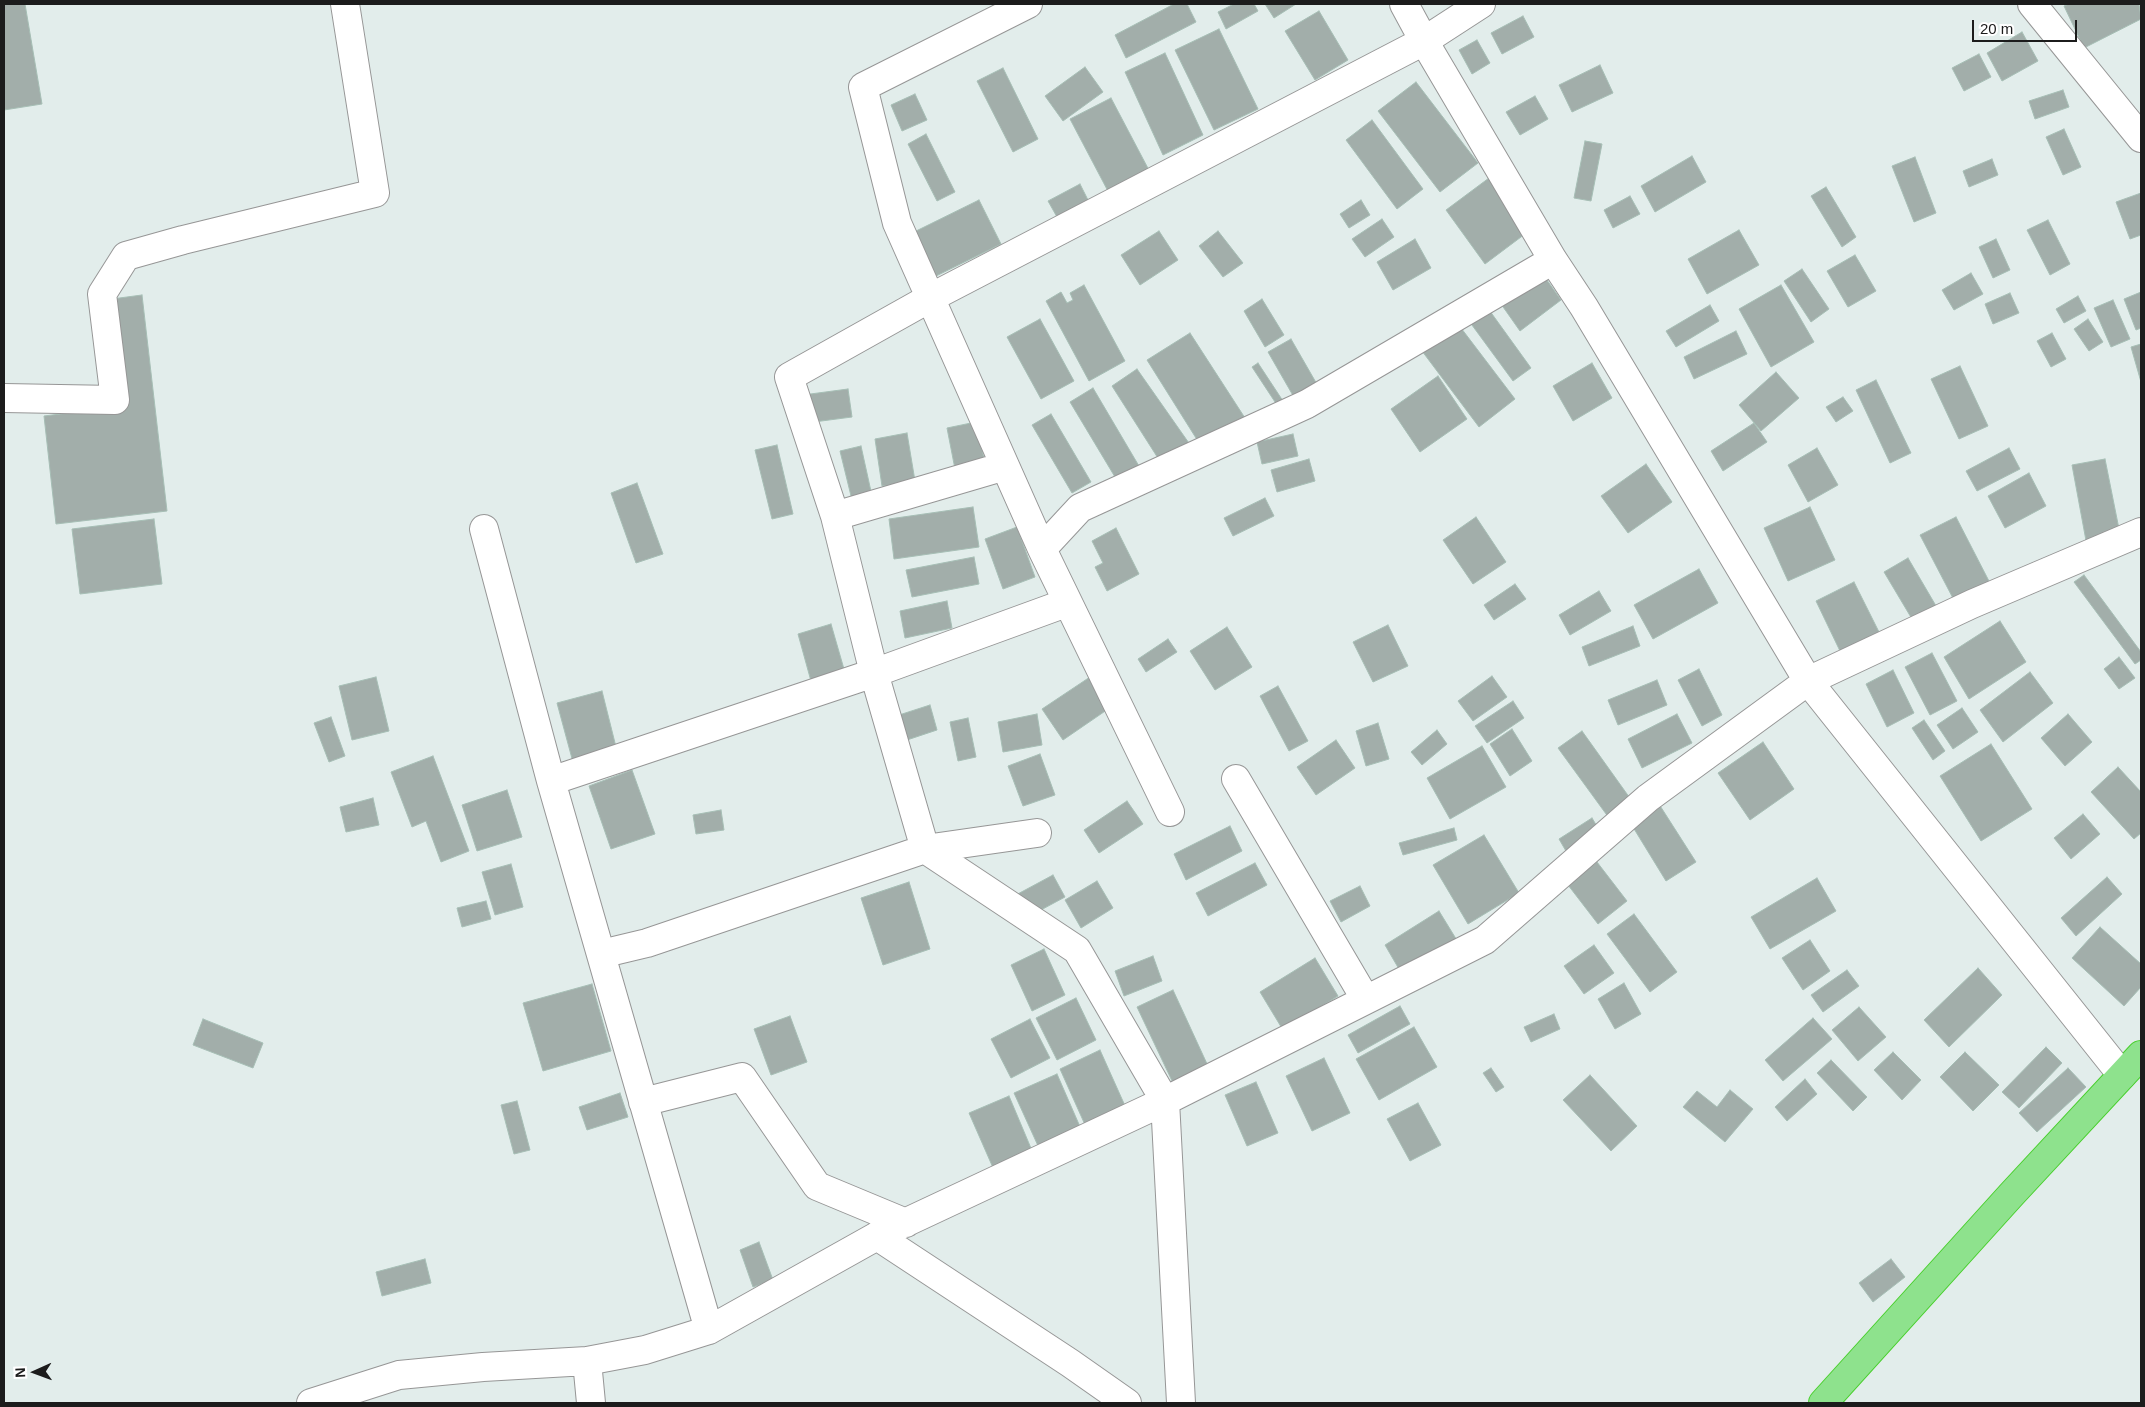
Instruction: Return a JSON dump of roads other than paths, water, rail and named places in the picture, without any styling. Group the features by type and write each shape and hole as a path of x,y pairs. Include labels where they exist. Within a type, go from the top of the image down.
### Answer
{"highway":[{"path":"1823,1403 2141,1055"}],"street":[{"path":"4,398 114,400 102,294 126,256 183,240 375,193 345,4"},
{"path":"1028,4 863,87 897,223 1066,602 1170,812"},
{"path":"1404,4 1553,260 1584,307 1808,681 2122,1074"},
{"path":"1181,1403 1165,1101 1078,950 925,849 874,673 835,516 789,377 930,298 1424,41 1481,4"},
{"path":"2032,4 2141,139"},
{"path":"1042,549 1080,508 1307,404 1553,260"},
{"path":"835,516 1005,466"},
{"path":"484,529 551,781 709,1330"},
{"path":"311,1403 399,1375 483,1367 588,1361 644,1350 709,1330 877,1236 1165,1101 1485,940 1648,798 1808,681 1972,604 2141,532"},
{"path":"551,781 874,673 1066,602"},
{"path":"1236,780 1366,1000"},
{"path":"600,954 647,943 925,849 1037,833"},
{"path":"643,1102 742,1078 817,1186 906,1223"},
{"path":"877,1236 1127,1403"},
{"path":"588,1361 591,1403"}]}
